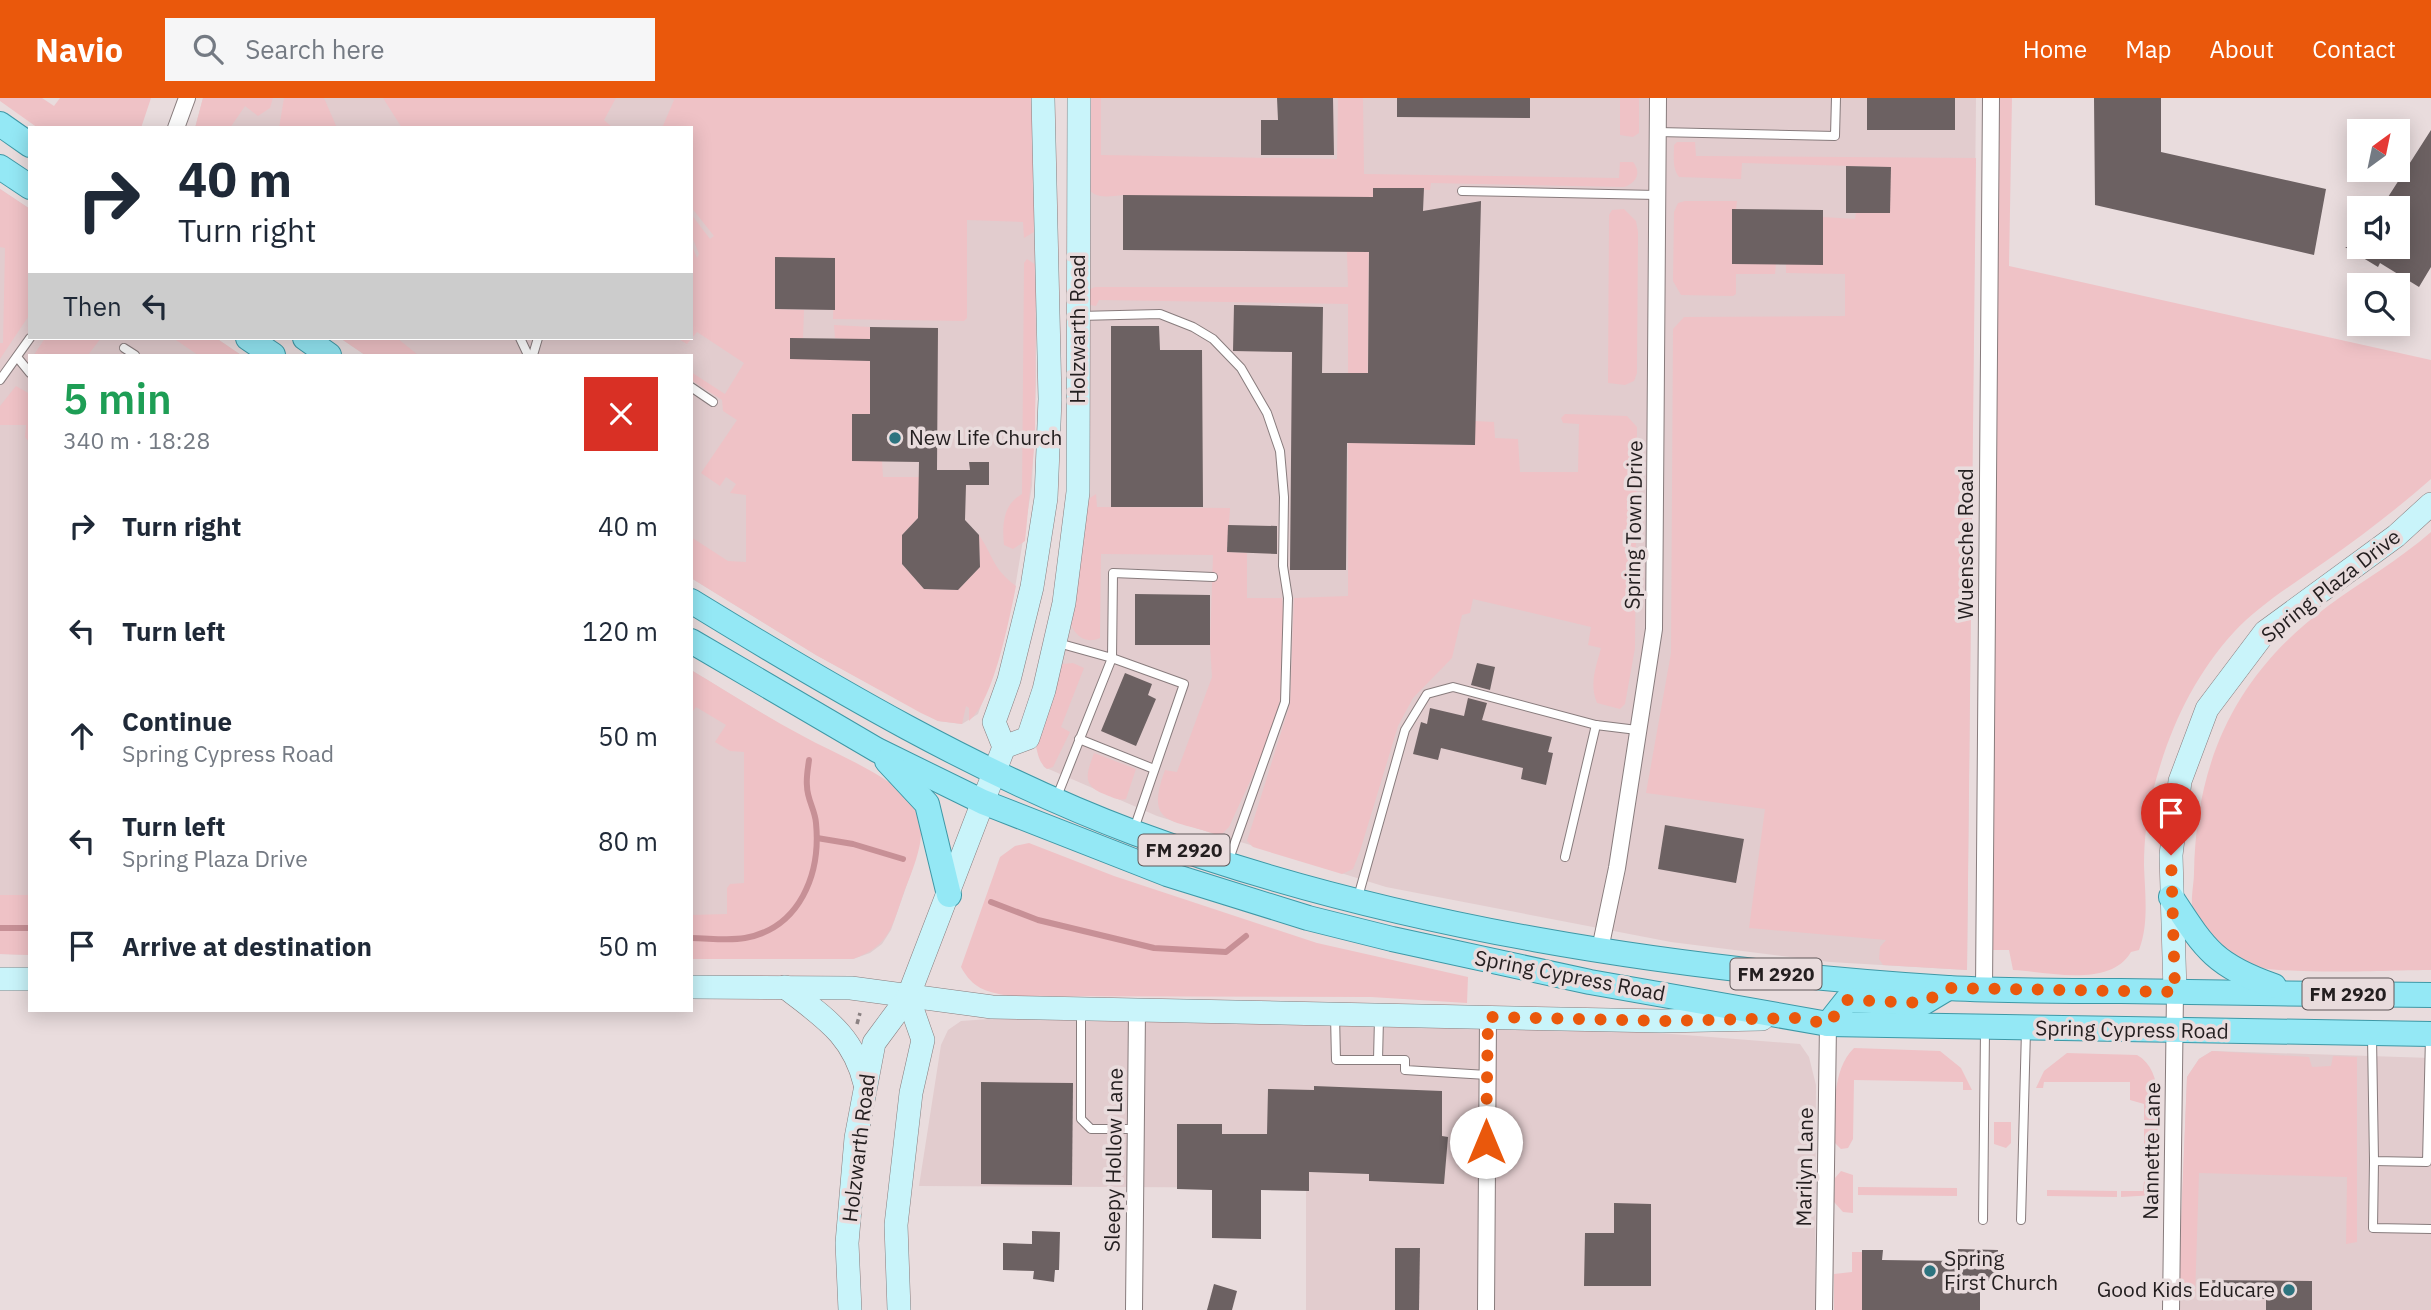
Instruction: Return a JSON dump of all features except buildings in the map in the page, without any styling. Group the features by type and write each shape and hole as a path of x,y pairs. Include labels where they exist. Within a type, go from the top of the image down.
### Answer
{"main road":[{"name":"Holzwarth Road","path":"850,1310 847,1243 856,1138 874,1043 908,997 999,759 994,722 1009,680 1032,587 1046,498 1050,399 1043,98"},
{"name":"Holzwarth Road","path":"999,759 1028,738 1064,603 1079,492 1076,316 1079,98"},
{"path":"0,124 28,144"},
{"path":"0,167 28,186"},
{"path":"1046,250 1077,249"},
{"path":"251,340 272,354"},
{"path":"308,340 329,354"},
{"name":"Spring Plaza Drive","path":"2175,992 2171,855 2180,781 2207,709 2265,632 2396,536 2431,504"},
{"name":"FM 2920","path":"693,602 793,663 999,759"},
{"name":"FM 2920","path":"693,642 877,750 983,802"},
{"path":"877,750 927,804 949,895"},
{"name":"Spring Cypress Road","path":"999,759 1056,800 1133,832 1227,864 1357,903 1600,949 1783,975 1948,988 2431,995"},
{"name":"Spring Cypress Road","path":"983,802 1167,874 1308,918 1590,982 1828,1024 2430,1034"},
{"path":"2171,897 2202,946 2238,974 2295,993"},
{"path":"1437,949 1461,940 1575,962 1600,949"},
{"path":"0,979 28,979"},
{"path":"693,987 851,988 992,1007 1661,1021 1796,1018"},
{"path":"785,987 841,1033 860,1062 865,1085"},
{"path":"1828,1024 1847,1000 1923,1003 1948,988"},
{"path":"898,1310 896,1225 911,1093 923,1040 908,997"}],"street":[{"path":"177,126 187,98"},
{"name":"Spring Town Drive","path":"1600,949 1617,868 1654,629 1658,98"},
{"name":"Wuensche Road","path":"1984,989 1991,98"},
{"name":"Nannette Lane","path":"2171,1310 2175,992"},
{"name":"Sleepy Hollow Lane","path":"1134,1310 1137,1010"},
{"path":"1486,1310 1488,1017"},
{"name":"Marilyn Lane","path":"1824,1310 1828,1024"}],"lane":[{"path":"1658,132 1835,136 1836,98"},
{"path":"1462,191 1657,195"},
{"path":"1076,316 1160,314 1193,327 1213,339 1241,368 1267,413 1280,451 1284,497 1283,566 1288,598 1285,702 1227,864"},
{"path":"0,380 29,340"},
{"path":"124,348 133,354"},
{"path":"17,357 28,371"},
{"path":"693,388 713,402"},
{"path":"1056,800 1112,658 1113,573 1213,576"},
{"path":"1055,642 1112,658 1184,684 1133,832"},
{"path":"1357,903 1405,730 1427,694 1453,687 1596,725 1637,730"},
{"path":"1565,858 1596,725"},
{"path":"1079,739 1154,769"},
{"path":"1081,1007 1081,1119 1091,1129 1135,1129"},
{"path":"1335,1014 1336,1060 1405,1060 1405,1070 1487,1075"},
{"path":"1378,1060 1380,1015"},
{"path":"1983,1220 1984,1027"},
{"path":"2021,1220 2026,1028"},
{"path":"2372,1033 2373,1228 2431,1229"},
{"path":"2374,1161 2427,1162 2430,1034"}],"shaded area":[{"path":"0,98 42,98 54,106 60,98 151,98 142,126 35,126 0,101"},
{"path":"203,98 731,98 1036,148 1036,384 1032,486 1013,600 992,676 978,714 962,724 938,721 816,655 693,579 693,354 364,354 343,340 693,340 693,126 196,126"},
{"path":"203,98 273,98 270,108 258,116 245,106 231,126 196,126"},
{"path":"284,98 324,98 336,126 279,126"},
{"path":"383,98 616,98 604,120 611,126 401,126"},
{"path":"669,98 1035,98 1034,232 1024,238 1023,222 967,220 967,318 964,321 833,319 835,258 775,258 775,309 804,310 803,338 791,338 790,359 844,339 835,338 834,325 870,327 870,414 852,461 882,461 883,477 919,477 918,518 902,535 902,564 924,589 958,590 980,567 979,535 998,568 1016,586 993,678 978,711 969,721 969,708 966,706 962,724 938,721 921,713 816,655 693,579 693,538 728,561 746,562 746,495 730,493 736,484 726,477 720,486 701,473 737,420 723,411 722,400 693,381 693,373 725,394 744,363 697,332 693,337 693,248 697,258 699,254 693,239 693,217 710,239 714,236 693,210 693,126 663,126 674,100"},
{"path":"1088,98 1976,98 1967,970 1830,962 1671,942 1386,887 1157,816 1044,767 1036,748 1058,671"},
{"path":"1088,98 1101,98 1101,155 1337,159 1338,98 1363,98 1364,174 1619,178 1620,162 1633,162 1636,166 1637,174 1634,180 1624,187 1431,183 1430,190 1373,188 1373,221 1369,222 1367,443 1475,445 1475,421 1494,422 1495,438 1518,439 1520,472 1578,472 1579,424 1563,423 1561,418 1565,414 1627,416 1637,427 1635,648 1625,704 1620,709 1597,703 1593,682 1601,648 1588,645 1591,627 1473,599 1470,613 1462,615 1452,658 1413,698 1398,726 1360,851 1353,869 1342,874 1253,847 1247,841 1290,704 1294,598 1348,596 1348,304 1099,300 1096,306 1090,305 1088,290 1095,287 1348,287 1347,252 1123,195 1104,196 1091,192 1088,188"},
{"path":"1620,98 1639,98 1639,133 1633,137 1620,135"},
{"path":"1996,98 2012,98 2009,266 2431,360 2431,479 2367,531 2255,612 2234,632 2206,667 2175,725 2152,797 2145,846 2145,919 2139,950 2131,952 2121,963 2109,970 2094,974 2061,975 2013,970 2009,950 1989,950 1997,422 1994,334"},
{"path":"1677,142 1695,142 1696,156 1976,158 1967,970 1883,965 1879,959 1880,947 1886,940 1749,928 1765,809 1646,793 1671,653 1673,329 1684,317 1845,316 1845,274 1786,273 1786,264 1823,264 1823,217 1855,219 1856,213 1890,213 1890,167 1742,163 1741,179 1679,177 1674,162 1674,145"},
{"path":"0,189 28,208 28,340 219,340 240,354 28,354 28,955 0,954"},
{"path":"0,189 28,208 28,317 0,359 0,343 3,343 5,248 0,247"},
{"path":"1737,201 1736,209 1776,264 1775,274 1736,274 1736,294 1733,296 1681,295 1673,281 1674,212 1678,203"},
{"path":"1624,209 1636,221 1638,232 1637,373 1634,381 1625,385 1608,383 1609,215 1612,210"},
{"path":"1027,259 1036,265 1035,439 1025,541 1013,549 1004,545 1003,530 1007,509 1022,494 1024,263"},
{"path":"44,340 99,340 89,354 35,354"},
{"path":"176,340 219,340 240,354 197,354"},
{"path":"343,340 399,340 417,354 364,354"},
{"path":"16,386 28,393 28,441 25,437 26,425 0,425 0,406"},
{"path":"1096,494 1097,507 1230,508 1227,552 1247,553 1247,598 1282,598 1285,644 1278,708 1252,777 1229,827 1222,834 1174,822 1165,817 1158,801 1165,770 1177,772 1212,677 1210,645 1213,555 1101,554 1100,638 1082,638 1070,623 1087,500"},
{"path":"2431,532 2431,970 2297,971 2247,966 2231,961 2199,921 2192,902 2203,793 2213,757 2227,723 2246,691 2296,632"},
{"path":"1073,663 1084,668 1061,727 1070,732 1053,767 1047,769 1040,760 1037,748 1040,722 1058,671 1062,664"},
{"path":"693,671 788,729 890,783 921,833 912,870 891,930 882,944 870,953 853,959 693,959"},
{"path":"693,671 787,727 880,776 913,806 921,823 918,854 892,925 875,948 853,959 693,959 693,915 727,914 727,888 730,884 744,883 744,752 730,751 715,742 726,725 696,707 693,711"},
{"path":"1094,753 1136,769 1126,799 1112,797 1092,787 1088,772"},
{"path":"1029,843 1114,876 1317,943 1468,977 1467,1003 1371,997 1008,996 986,990 975,985 961,967 1000,857 1015,846"},
{"path":"0,895 28,895 28,955 0,954"},
{"path":"1019,1017 1558,1025 1800,1044 1809,1057 1816,1085 1815,1310 1306,1310 1306,1188 919,1186 941,1045 948,1030 961,1021"},
{"path":"1854,1048 1940,1051 1961,1068 1972,1090 1963,1090 1963,1082 1854,1080 1853,1139 1848,1148 1841,1149 1835,1143 1836,1092 1841,1068"},
{"path":"2212,1051 2431,1058 2431,1310 2178,1310 2187,1077 2199,1059"},
{"path":"2212,1051 2309,1057 2312,1067 2331,1066 2333,1056 2357,1057 2357,1242 2346,1244 2347,1177 2199,1173 2195,1298 2183,1299 2178,1295 2187,1077 2199,1059"},
{"path":"2067,1053 2137,1055 2146,1062 2152,1072 2158,1097 2157,1148 2154,1153 2144,1147 2144,1104 2130,1100 2130,1082 2044,1082 2043,1088 2036,1088 2044,1071"},
{"path":"1994,1122 2011,1122 2011,1143 2006,1148 1994,1144"},
{"path":"1841,1171 1853,1175 1853,1213 1843,1212 1834,1202 1835,1178"},
{"path":"2149,1175 2158,1175 2155,1195 2121,1197 2121,1191 2143,1191 2144,1181"},
{"path":"1858,1187 1957,1188 1957,1196 1858,1195"},
{"path":"2047,1190 2117,1191 2117,1197 2047,1196"},
{"path":"1852,1252 1862,1252 1862,1310 1834,1310 1834,1274 1852,1272"}],"waterway":[{"path":"693,938 738,939 764,932 780,923 793,911 803,896 815,861 817,842 815,818 807,791 809,760"},
{"path":"817,838 853,844 903,859"},
{"path":"991,902 1038,920 1154,948 1226,952 1246,936"},
{"path":"0,928 28,928"}],"place":[{"name":"New Life Church","path":"895,438"},
{"name":"Spring First Church","path":"1930,1271"},
{"name":"Good Kids Educare","path":"2289,1290"}],"route":[{"path":"1486,1142 1488,1017 1661,1021 1796,1018 1828,1024 1847,1000 1923,1003 1948,988 2175,992 2171,855"}]}
